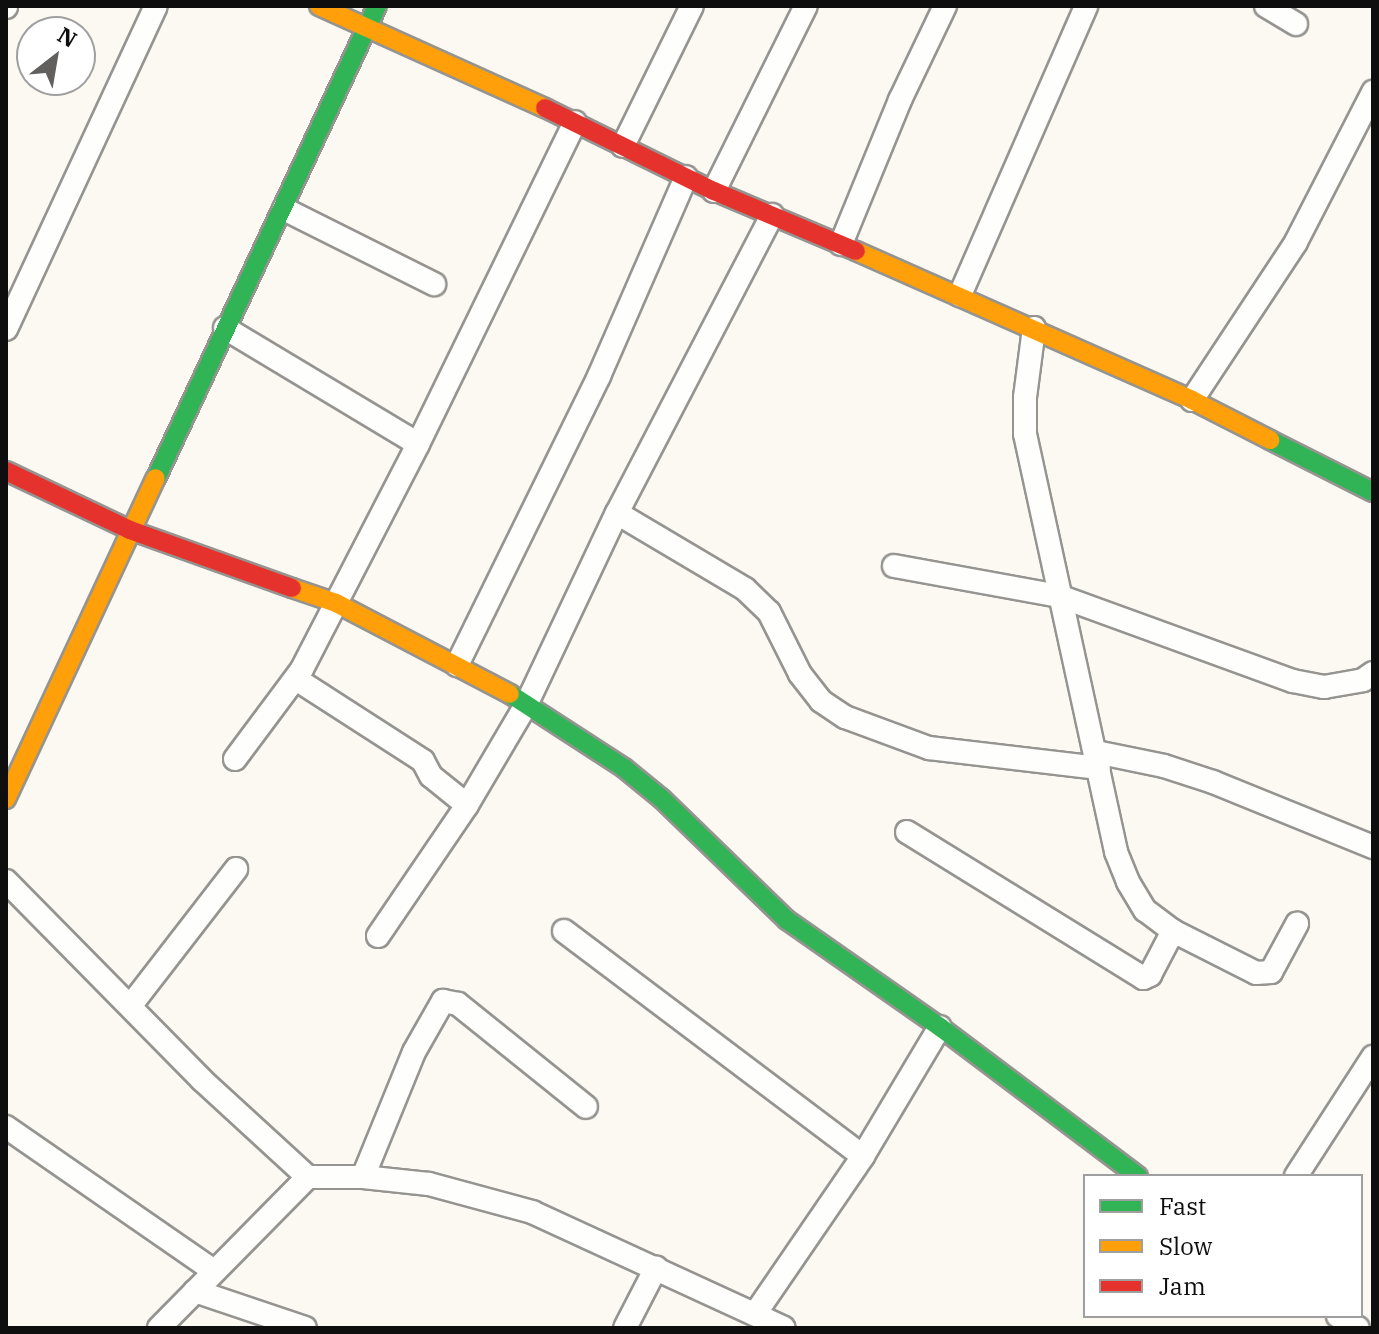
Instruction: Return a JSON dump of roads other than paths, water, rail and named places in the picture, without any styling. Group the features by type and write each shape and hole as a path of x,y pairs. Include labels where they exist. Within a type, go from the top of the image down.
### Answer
{"street":[{"path":"6,329 156,6"},
{"path":"319,6 575,122 714,191 960,295 1192,400 1373,492"},
{"path":"6,799 377,6"},
{"path":"623,146 692,6"},
{"path":"714,191 806,6"},
{"path":"841,244 900,100 945,6"},
{"path":"960,295 1086,6"},
{"path":"1266,6 1296,24"},
{"path":"1192,400 1296,242 1373,92"},
{"path":"235,759 296,679 418,444 575,122"},
{"path":"457,665 599,376 686,177"},
{"path":"284,209 434,284"},
{"path":"378,936 467,805 527,703 617,513 772,215"},
{"path":"225,328 418,444"},
{"path":"1034,328 1025,397 1025,434 1116,852 1128,882 1145,910 1173,931 1264,974 1271,972 1297,924"},
{"path":"6,471 130,530 336,603 527,703 624,768 662,799 787,920 940,1027 1135,1174"},
{"path":"617,513 745,589 769,612 800,674 821,701 845,717 929,748 1164,766 1213,782 1373,847"},
{"path":"894,566 1059,596 1293,681 1324,687 1363,680 1373,673"},
{"path":"296,679 423,761 431,776 467,805"},
{"path":"907,832 1143,978 1150,975 1173,931"},
{"path":"131,1005 236,869"},
{"path":"6,881 202,1080 308,1177 363,1177 429,1184 490,1198 532,1212 784,1328"},
{"path":"564,931 863,1156"},
{"path":"363,1177 414,1052 443,1001 458,1004 586,1107"},
{"path":"755,1314 863,1156 940,1027"},
{"path":"1297,1174 1373,1057"},
{"path":"6,1127 214,1271"},
{"path":"159,1328 308,1177"},
{"path":"625,1328 656,1268"},
{"path":"195,1291 298,1327"}]}
